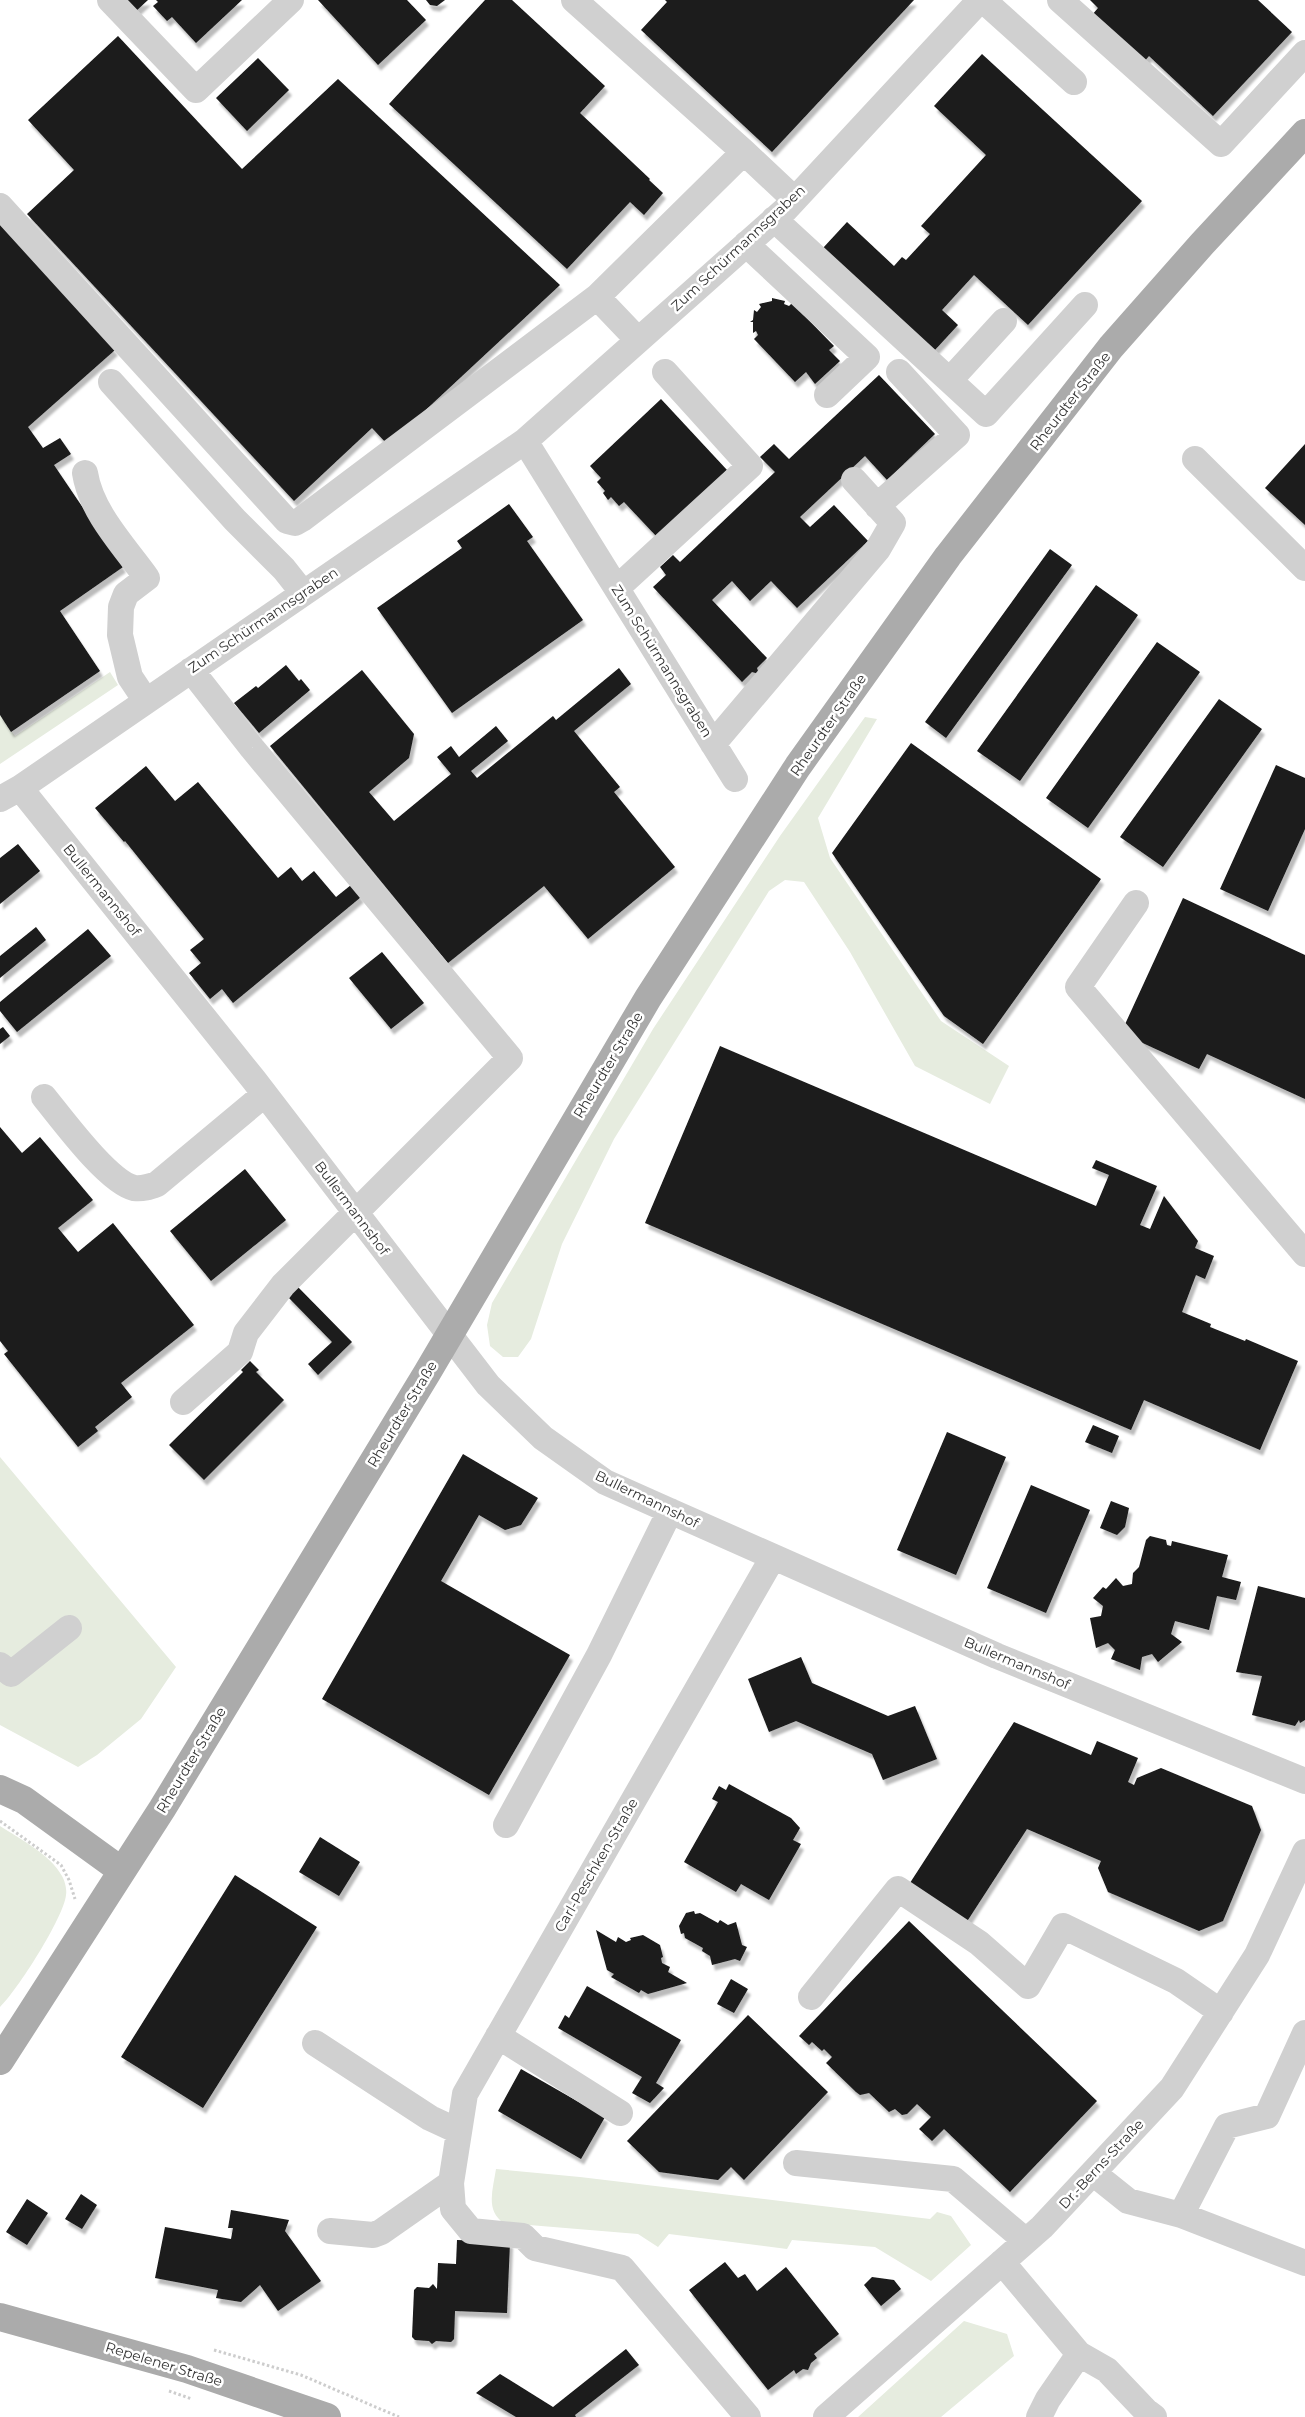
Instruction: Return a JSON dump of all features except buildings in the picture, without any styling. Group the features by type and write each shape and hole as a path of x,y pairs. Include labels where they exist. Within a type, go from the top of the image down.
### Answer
{"main road":[{"name":"Rheurdter Straße","path":"0,2060 162,1809 427,1373 648,998 798,766 920,597 1111,347 1202,244 1305,133"},
{"path":"0,1789 24,1800 122,1872"},
{"name":"Repelener Straße","path":"0,2317 188,2369 327,2417"}],"street":[{"path":"110,0 196,90 291,0"},
{"path":"574,0 794,199"},
{"path":"982,0 1074,82"},
{"name":"Zum Schürmannsgraben","path":"10,793 526,440 774,219 982,0"},
{"path":"1060,0 1221,144 1305,53"},
{"path":"0,206 287,521 295,523 597,297 744,152"},
{"path":"774,219 986,414 1086,304"},
{"path":"746,244 867,357 827,395"},
{"path":"597,297 638,340"},
{"path":"950,380 1004,321"},
{"path":"617,588 750,466 665,372"},
{"path":"878,506 957,435 899,372"},
{"path":"111,382 303,593"},
{"name":"Zum Schürmannsgraben","path":"526,440 735,779"},
{"path":"1195,459 1305,568"},
{"path":"85,473 87,484 100,511 146,578 126,594 121,607 120,635 130,677 146,701"},
{"path":"713,744 878,549 893,523 854,480"},
{"path":"183,1402 240,1352 246,1333 283,1285 510,1058 252,748 191,670"},
{"name":"Bullermannshof","path":"10,793 265,1094 488,1386 543,1438 605,1482 773,1558 997,1656 1305,1781"},
{"path":"1136,903 1078,986 1305,1254"},
{"path":"44,1097 116,1179 133,1187 146,1188 157,1184 265,1094"},
{"path":"506,1825 599,1655 670,1511"},
{"name":"Carl-Peschken-Straße","path":"748,2417 622,2268 535,2248 523,2236 471,2231 453,2209 451,2183 465,2094 773,1558"},
{"path":"0,1665 11,1674 69,1628"},
{"name":"Dr.-Berns-Straße","path":"826,2417 1026,2241 1172,2088 1257,1955 1305,1852"},
{"path":"811,1997 898,1889 979,1943 1028,1986 1063,1926 1176,1980 1221,2012"},
{"path":"1181,2215 1227,2126 1267,2116 1305,2033"},
{"path":"498,2036 620,2113"},
{"path":"315,2042 430,2118 458,2131"},
{"path":"796,2163 953,2179 1026,2241"},
{"path":"1093,2172 1128,2201 1181,2215 1305,2263"},
{"path":"330,2231 373,2235 381,2232 451,2183"},
{"path":"1002,2262 1079,2354 1107,2370 1146,2412 1154,2417"},
{"path":"1039,2417 1048,2399 1079,2354"}],"path":[{"path":"0,1821 61,1865 69,1880 75,1899"}],"shaded area":[{"path":"110,672 118,685 0,764 0,715 15,736"},
{"path":"865,717 877,719 818,818 830,858 941,1021 1009,1066 990,1104 915,1066 850,952 804,882 785,880 769,891 614,1139 562,1244 531,1339 518,1357 503,1357 490,1346 487,1325 492,1303 653,1029 780,836"},
{"path":"0,1457 176,1667 141,1719 97,1755 78,1767 0,1725"},
{"path":"0,1826 34,1848 57,1868 66,1886 66,1893 63,1905 49,1936 17,1986 0,2007"},
{"path":"496,2169 580,2177 930,2219 937,2212 951,2216 971,2245 931,2281 875,2247 792,2240 787,2249 669,2234 658,2247 638,2234 504,2223 498,2218 492,2206 492,2192"},
{"path":"964,2321 1007,2334 1014,2356 941,2417 858,2417"}]}
